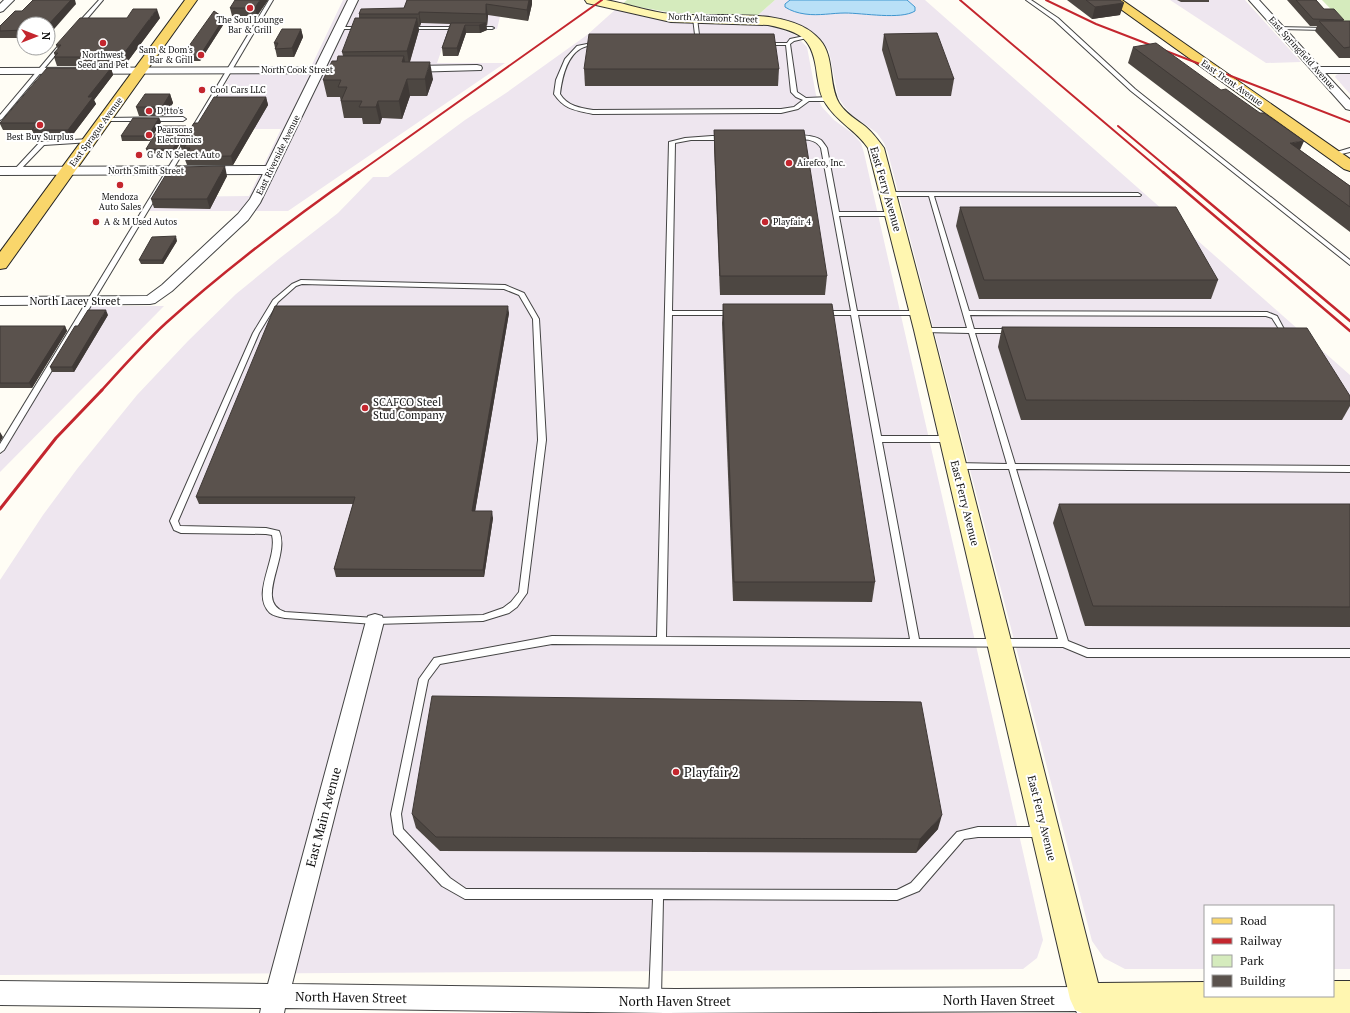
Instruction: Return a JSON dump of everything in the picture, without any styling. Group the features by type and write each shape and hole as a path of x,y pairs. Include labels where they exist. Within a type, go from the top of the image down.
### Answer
{"main road":[{"name":"East Sprague Avenue","path":"1,262 191,0"},
{"name":"East Trent Avenue","path":"1114,0 1350,166"}],"street":[{"path":"0,9 9,0"},
{"name":"East Riverside Avenue","path":"150,300 167,288 242,217 256,200 353,0"},
{"name":"North Altamont Street","path":"591,0 664,16 751,19 770,22 788,35"},
{"name":"East Springfield Avenue","path":"1254,0 1350,107"},
{"name":"East Ferry Avenue","path":"788,35 809,36 815,42 819,50 830,99 839,113 872,140 879,155 1087,1006"},
{"path":"398,69 477,68"},
{"name":"North Cook Street","path":"0,70 335,70"},
{"path":"1318,70 1350,70"},
{"name":"North Smith Street","path":"0,171 271,170"},
{"name":"North Lacey Street","path":"0,301 150,300"},
{"name":"East Main Avenue","path":"274,1004 375,621"},
{"name":"North Haven Street","path":"0,993 274,1004 395,1002 568,1006 668,1005 785,1007 1087,1006 1350,997"}],"lane":[{"path":"76,29 101,0"},
{"path":"0,450 271,0"},
{"path":"1028,0 1056,19 1133,90 1350,263"},
{"path":"695,18 698,43"},
{"path":"340,28 370,28"},
{"path":"401,28 462,28"},
{"path":"469,28 492,28"},
{"path":"1280,28 1334,28"},
{"path":"756,44 788,35 794,92 802,98 830,99"},
{"path":"0,118 66,41"},
{"path":"601,43 590,43 579,47 567,60 559,80 557,94 562,102 578,109 593,112 773,112 796,108 808,99"},
{"path":"690,43 704,43"},
{"path":"105,120 183,119"},
{"path":"661,641 672,142 681,139 696,138 733,138"},
{"path":"786,138 809,138 818,140 823,144 915,643"},
{"path":"16,171 42,143 89,141"},
{"path":"1333,154 1350,150"},
{"path":"888,194 1138,195"},
{"path":"931,194 1064,643"},
{"path":"836,214 893,214"},
{"path":"301,282 505,287 522,294 536,318 542,440 523,593 512,608 483,618 375,621 285,615 273,610 267,599 270,580 279,548 279,539 276,533 266,531 181,530 177,528 174,521 256,333 275,300 294,285 301,282"},
{"path":"669,313 738,313"},
{"path":"816,313 854,313 971,330 1018,331"},
{"path":"966,313 1267,314 1274,317 1282,329 1282,331 1270,332"},
{"path":"878,439 949,439"},
{"path":"956,466 1350,469"},
{"path":"1045,832 978,832 961,835 915,887 896,895 465,894 446,882 398,831 396,814 424,679 437,661 552,640 999,644 1064,643 1087,653 1350,653"},
{"path":"658,894 668,1005"}],"shaded area":[{"path":"343,0 504,0 497,29 449,29 437,63 505,63 288,211 149,211 158,197 249,196 281,129 198,129 232,73 308,73"},
{"path":"775,0 925,0 1350,375 1350,969 1334,969 1334,905 1204,905 1204,969 1125,969 1104,958 1092,941 888,153 884,143 877,133 852,115 838,97 829,51 822,40 811,31 795,23 758,15"},
{"path":"1170,0 1245,0 1301,62 1266,63"},
{"path":"616,9 749,22 776,27 795,35 807,47 816,95 822,107 834,120 852,133 861,143 1043,940 1037,958 1023,969 0,975 0,580 43,515 77,469 137,395 188,341 236,294 338,213 373,177 388,177 465,120 506,93 587,35"},
{"path":"1340,73 1350,74 1350,94 1335,77"},
{"path":"91,306 164,306 0,472 0,455"}],"green space":[{"path":"627,0 775,0 758,15 673,13 622,4"},
{"path":"1322,0 1350,0 1350,29"}],"water":[{"path":"790,0 907,0 915,7 915,11 909,14 891,16 845,13 810,15 802,14 785,7 785,4"}],"building":[{"path":"33,0 71,0 56,16 16,16 16,30 0,31 0,26 15,11 22,11"},
{"path":"235,0 260,0 255,8 230,8"},
{"path":"407,0 529,0 527,10 486,4 486,14 419,12 419,14 359,14 361,9 404,8"},
{"path":"1086,0 1120,0 1124,3 1095,7"},
{"path":"1296,0 1316,0 1324,9 1334,9 1344,20 1313,19"},
{"name":"Northwest Seed and Pet","path":"133,9 157,9 125,52 121,52 117,57 54,57 58,53 56,53 56,51 61,45 56,45 80,18 127,18"},
{"path":"214,11 224,18 199,57 181,57"},
{"path":"355,18 417,18 407,51 342,52"},
{"path":"1319,21 1350,21 1350,47 1344,48"},
{"path":"451,23 486,23 479,25 465,25 457,48 442,48"},
{"path":"282,29 301,29 292,48 275,49 278,43 274,43"},
{"path":"937,33 954,79 898,79 884,34"},
{"path":"589,34 774,34 779,69 584,69"},
{"path":"1156,43 1221,90 1226,89 1304,141 1290,143 1350,186 1350,207 1133,47"},
{"path":"338,56 404,56 402,62 430,62 425,79 407,79 399,101 378,101 376,107 359,107 362,101 341,101 347,87 338,87 341,80 323,80 332,61 337,61"},
{"path":"47,68 111,68 88,97 93,97 68,130 32,130 38,123 0,123"},
{"path":"145,94 170,94 162,107 136,107"},
{"path":"214,97 266,97 231,156 184,157 190,148 184,148 186,145 180,145 194,123 198,123"},
{"path":"133,118 159,118 148,136 121,136"},
{"path":"160,126 186,126 173,149 146,149"},
{"name":"Playfair 4","path":"714,130 804,130 827,276 720,276"},
{"path":"225,166 207,199 151,199 165,176 171,176 177,167"},
{"path":"960,207 1176,207 1218,280 984,280"},
{"path":"176,236 162,260 139,260 152,237"},
{"path":"723,304 832,304 875,582 734,582"},
{"name":"SCAFCO Steel Stud Company","path":"275,306 508,306 472,511 492,511 483,570 334,569 355,497 196,497"},
{"path":"88,310 106,310 72,367 50,367 75,326 78,326"},
{"path":"0,326 65,326 29,383 0,383"},
{"path":"1002,327 1307,328 1350,396 1350,401 1026,400"},
{"path":"1059,504 1350,504 1350,607 1093,606"},
{"name":"Playfair 2","path":"432,696 921,702 942,815 920,839 436,837 412,814"}],"railway":[{"path":"358,173 602,0"},
{"path":"960,0 1164,173"},
{"path":"1046,0 1096,24 1350,122"},
{"path":"1118,126 1174,173"},
{"path":"101,391 149,339 212,283 260,244 359,172"},
{"path":"1163,172 1350,331"},
{"path":"1173,172 1350,321"},
{"path":"0,509 56,438 102,390"}],"place":[{"name":"The Soul Lounge Bar & Grill","path":"250,8"},
{"name":"Northwest Seed and Pet","path":"103,43"},
{"name":"Sam & Dom's Bar & Grill","path":"201,55"},
{"name":"Cool Cars LLC","path":"202,90"},
{"name":"D!tto's","path":"149,111"},
{"name":"Best Buy Surplus","path":"40,125"},
{"name":"Pearsons Electronics","path":"149,135"},
{"name":"G & N Select Auto","path":"139,155"},
{"name":"Airefco, Inc.","path":"789,163"},
{"name":"Mendoza Auto Sales","path":"120,185"},
{"name":"A & M Used Autos","path":"96,222"},
{"name":"Playfair 4","path":"765,222"},
{"name":"SCAFCO Steel Stud Company","path":"365,408"},
{"name":"Playfair 2","path":"676,772"}]}
